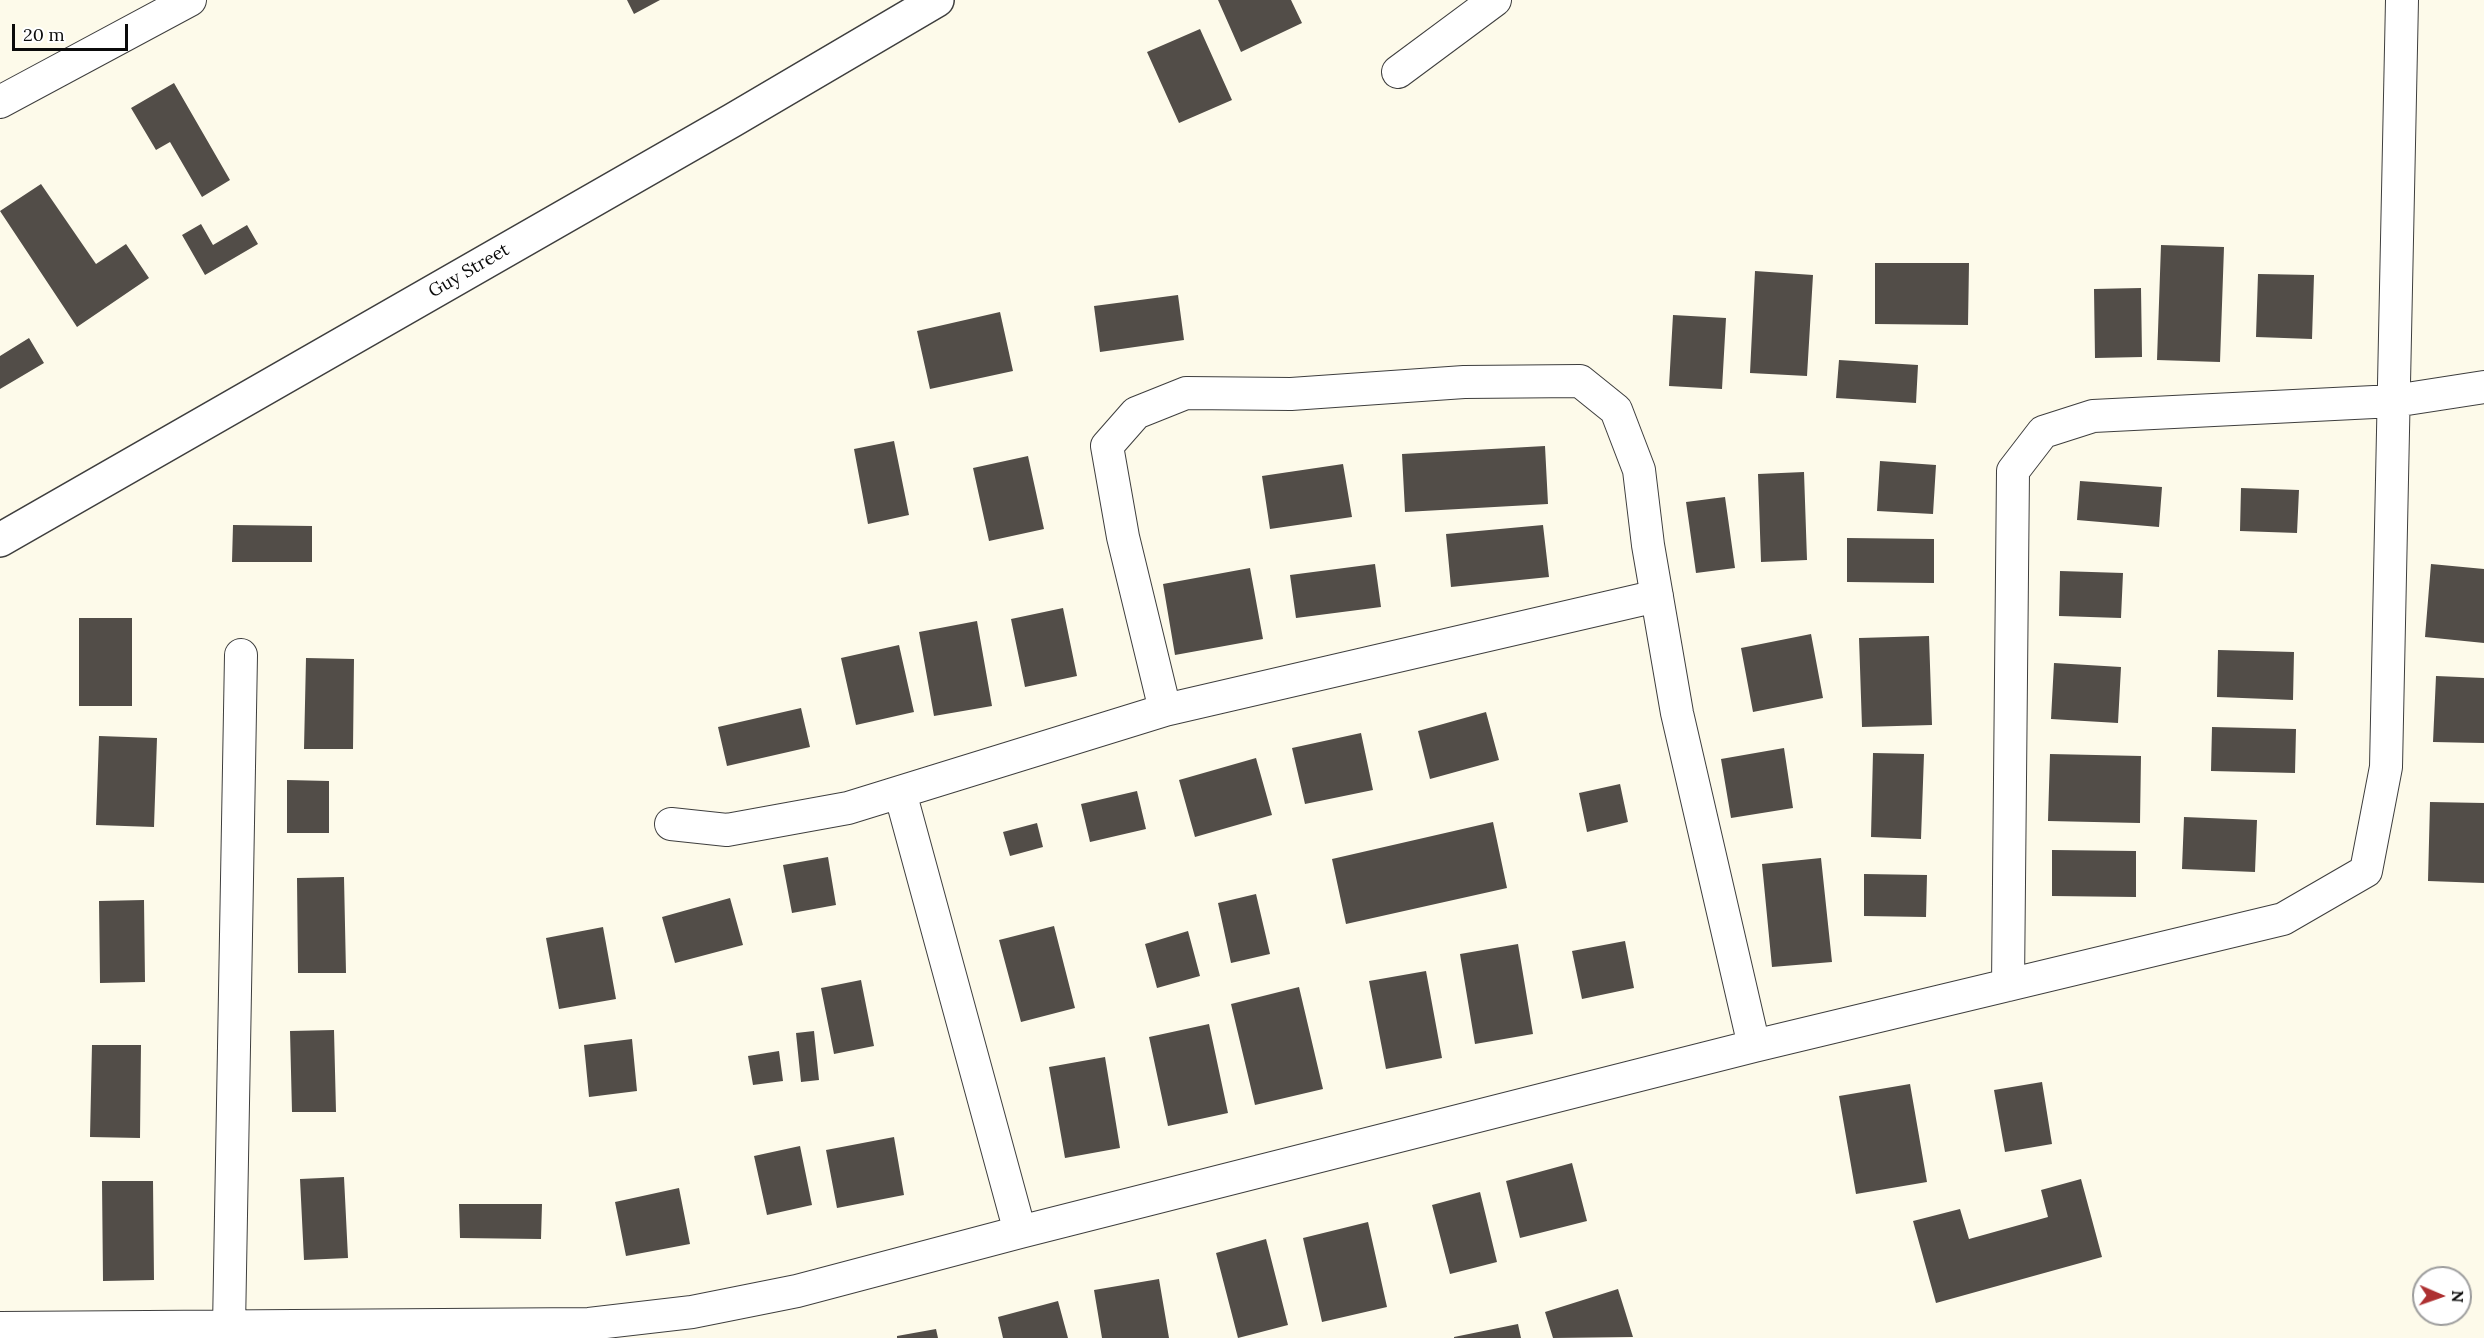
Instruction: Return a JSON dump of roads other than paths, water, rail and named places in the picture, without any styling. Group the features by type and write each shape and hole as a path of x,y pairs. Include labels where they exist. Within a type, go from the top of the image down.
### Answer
{"street":[{"path":"0,102 190,0"},
{"name":"Guy Street","path":"0,540 712,132 937,0"},
{"path":"1398,72 1495,0"},
{"path":"0,1328 589,1324 692,1312 797,1291 1020,1232 1754,1046 2283,920 2366,871 2386,767 2402,0"},
{"path":"1165,710 1123,537 1107,446 1136,413 1186,393 1291,393 1464,382 1580,381 1616,410 1639,470 1677,713 1754,1046"},
{"path":"2008,985 2013,471 2043,432 2092,416 2394,401 2484,387"},
{"path":"671,824 727,830 848,808 1165,710 1657,596"},
{"path":"229,1327 241,656"},
{"path":"900,792 1020,1232"}]}
